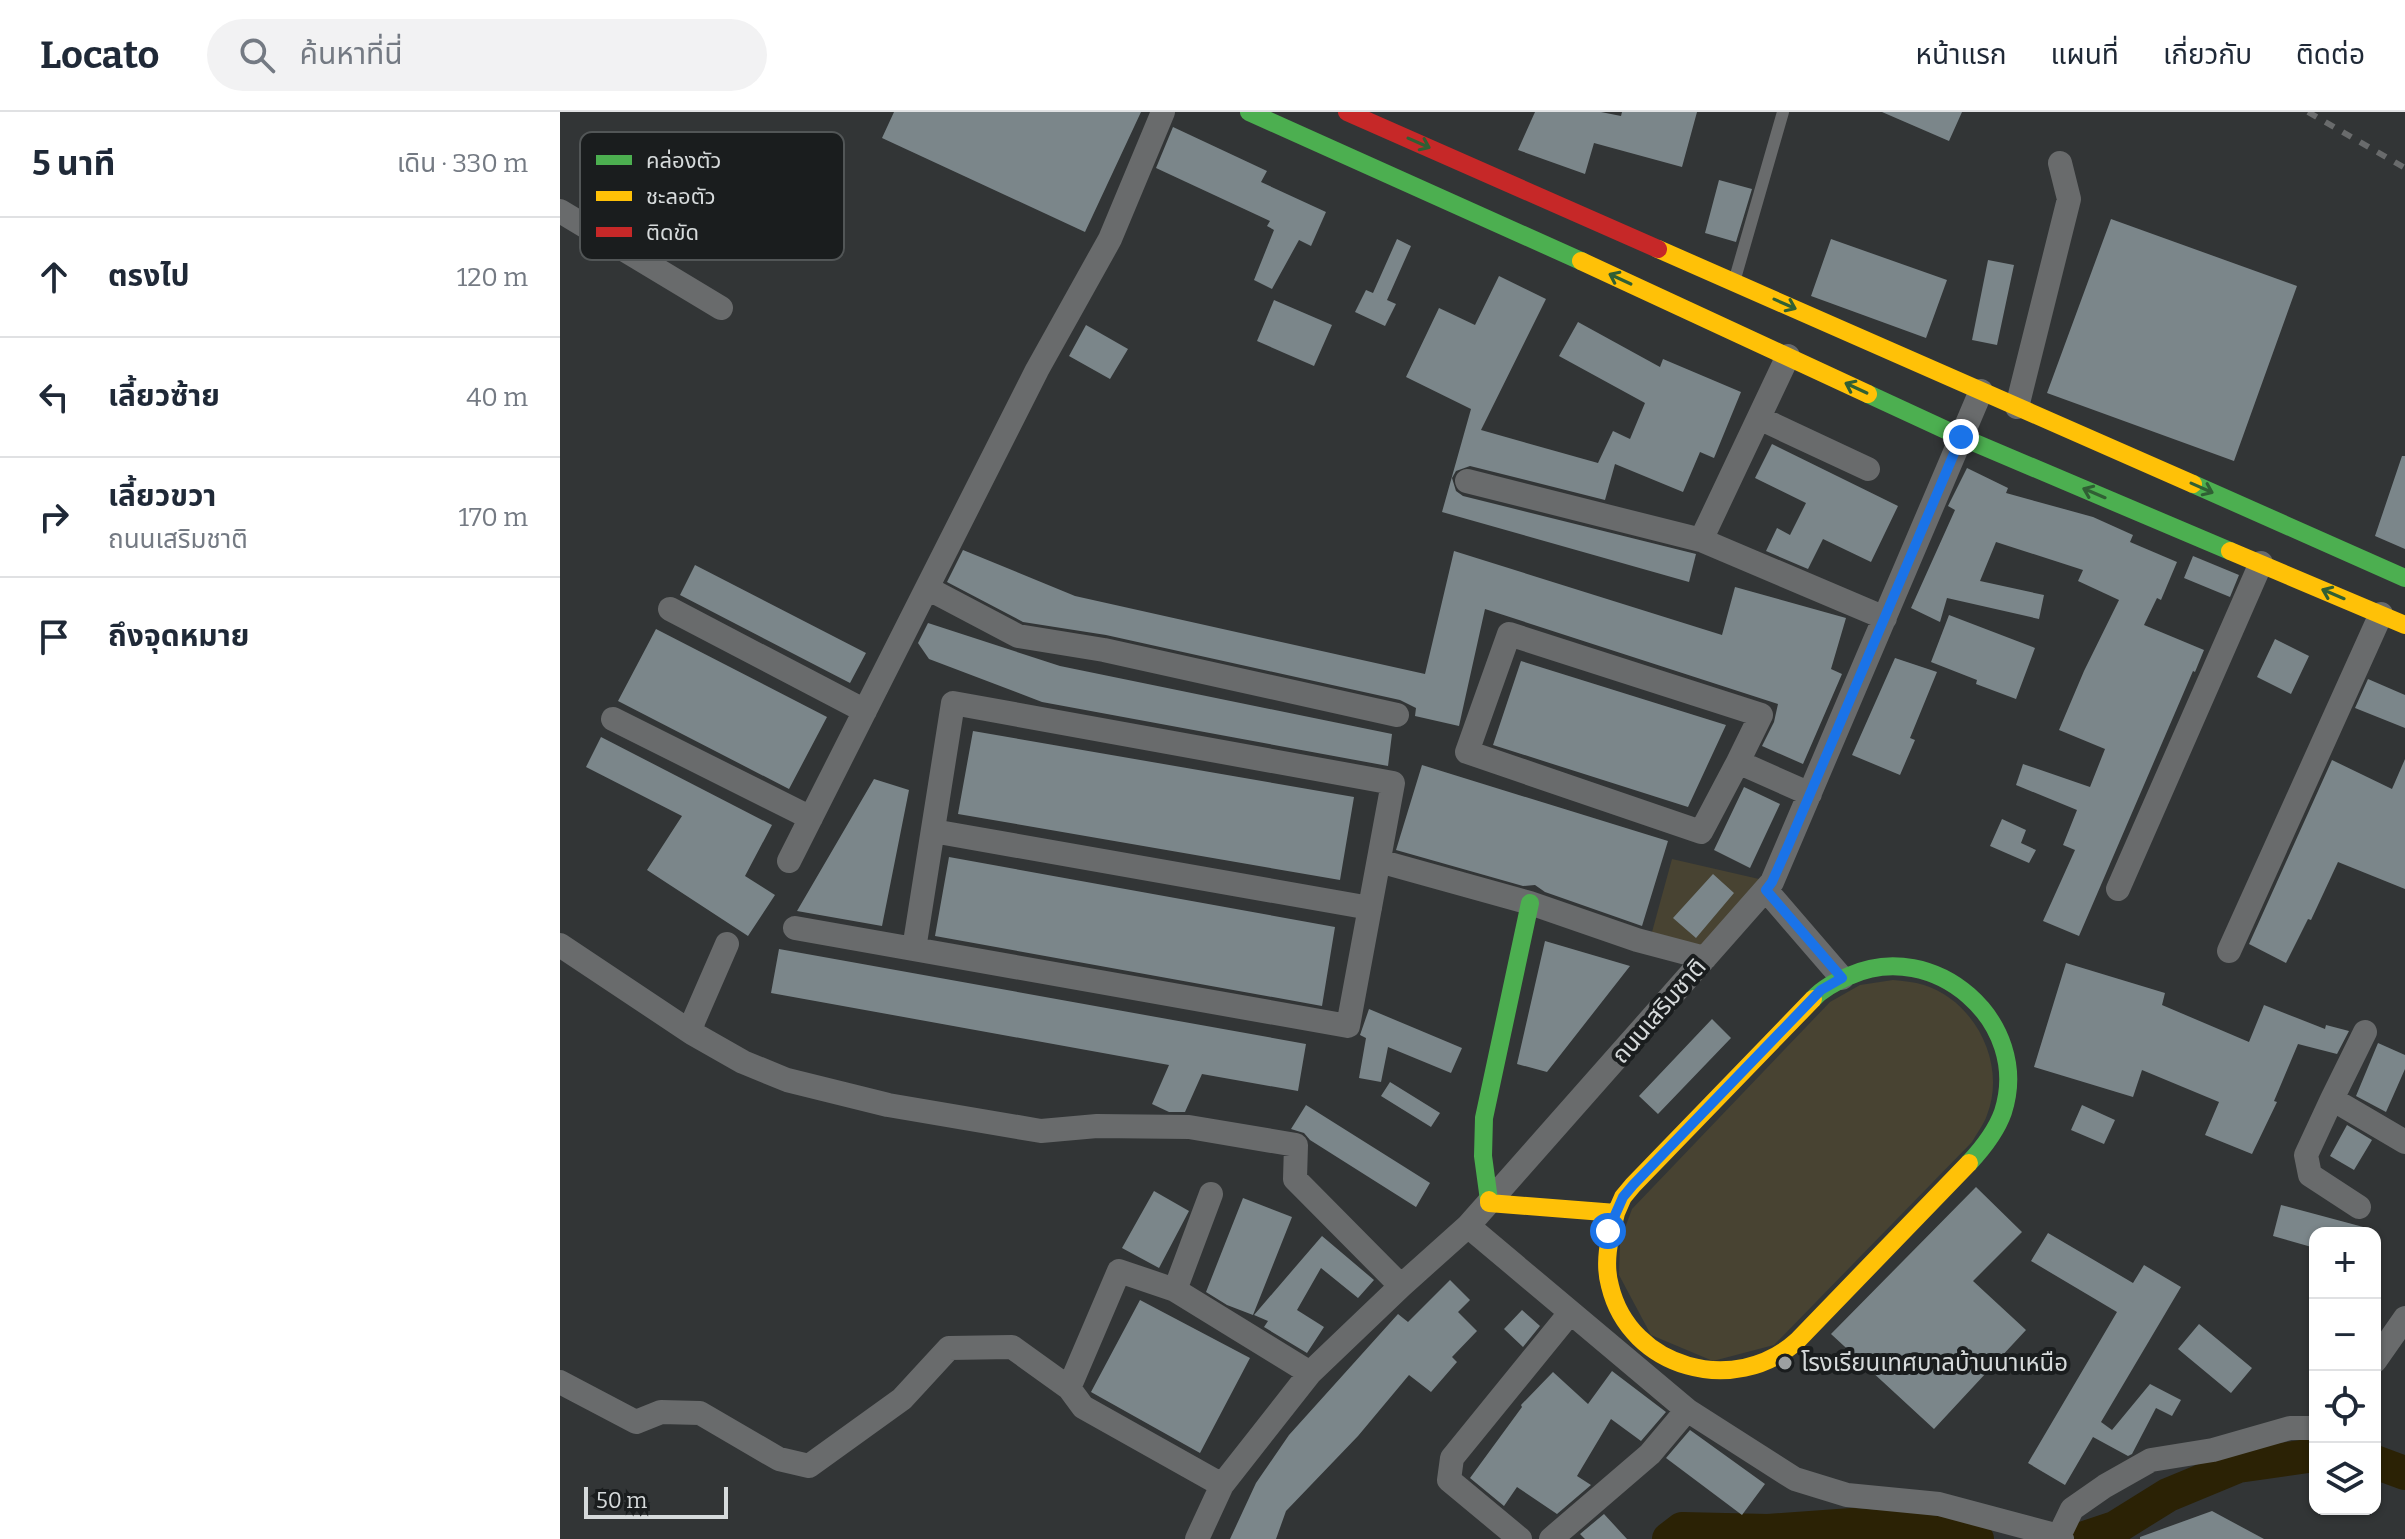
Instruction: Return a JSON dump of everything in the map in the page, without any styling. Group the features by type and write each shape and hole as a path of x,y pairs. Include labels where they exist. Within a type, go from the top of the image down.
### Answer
{"main road":[{"path":"1249,112 1519,232 1961,437 2405,625"},
{"path":"1347,112 1369,116 1734,282 2405,578"},
{"path":"1530,903 1484,1118 1483,1156 1489,1203 1616,1213"},
{"path":"1871,966 1927,970 1960,987 1986,1014 1995,1031 2002,1047 2007,1084 1999,1120 1979,1151 1818,1320 1779,1356 1743,1369 1705,1371 1668,1359 1652,1350 1625,1323 1609,1288 1605,1250 1608,1231 1616,1213 1633,1185 1798,1013 1821,990 1842,978 1871,966"}],"street":[{"path":"789,861 1037,370 1110,239 1163,112"},
{"path":"2017,407 2069,199 2060,163"},
{"path":"560,211 580,223"},
{"path":"641,260 721,308"},
{"path":"1701,540 1788,356"},
{"name":"ถนนเสริมชาติ","path":"1197,1539 1222,1485 1310,1373 1468,1226 1772,882 1981,391"},
{"path":"1759,418 1868,469"},
{"path":"1467,481 1701,540 1885,618"},
{"path":"2118,889 2261,563"},
{"path":"927,588 1018,636 1104,650 1397,715"},
{"path":"670,609 865,711"},
{"path":"2229,951 2381,614"},
{"path":"1509,634 1761,715 1738,762 1701,832 1467,752 1509,634"},
{"path":"795,928 1348,1026 1393,783 953,703 914,949"},
{"path":"613,719 811,818"},
{"path":"1738,762 1810,794"},
{"path":"933,831 1370,908"},
{"path":"1379,861 1530,903 1637,940 1705,958"},
{"path":"1766,890 1842,978"},
{"path":"692,1033 693,1022 727,944"},
{"path":"560,945 692,1033 743,1062 787,1080 888,1105 1041,1131 1097,1126 1189,1127 1296,1145 1295,1179 1401,1286"},
{"path":"2359,1207 2310,1175 2306,1155 2365,1032"},
{"path":"2332,1099 2405,1142"},
{"path":"1175,1290 1211,1194"},
{"path":"1468,1226 1687,1410 1795,1479 1847,1495 1939,1504 2061,1537 2072,1509 2151,1460 2213,1450 2290,1428 2309,1428"},
{"path":"1069,1388 1119,1271 1175,1290 1310,1373"},
{"path":"1520,1539 1449,1480 1452,1458 1570,1313"},
{"path":"2381,1352 2405,1318"},
{"path":"560,1382 636,1422 661,1412 700,1413 779,1459 809,1466 902,1399 949,1348 1012,1347 1069,1388 1083,1407 1222,1485"},
{"path":"1551,1539 1650,1454 1687,1410"}],"lane":[{"path":"1734,282 1783,112"}],"shaded area":[{"path":"1672,859 1772,882 1705,958 1649,943"},
{"path":"1893,980 1920,984 1942,993 1972,1020 1982,1037 1993,1075 1992,1095 1986,1118 1972,1142 1774,1345 1713,1361 1651,1335 1619,1275 1620,1241 1632,1209 1830,1002 1860,985"}],"building":[{"path":"894,112 1141,112 1085,232 882,138"},
{"path":"1535,112 1601,112 1621,116 1622,112 1697,112 1682,167 1594,143 1585,174 1518,150"},
{"path":"1882,112 1962,112 1949,141"},
{"path":"1173,127 1267,171 1261,182 1326,212 1311,246 1299,240 1272,289 1254,280 1274,230 1267,226 1270,221 1156,168"},
{"path":"1719,180 1752,189 1736,242 1705,233"},
{"path":"2111,219 2297,286 2234,461 2047,393"},
{"path":"1397,239 1411,246 1387,300 1396,304 1385,326 1355,312 1366,290 1373,293"},
{"path":"1831,239 1947,280 1926,338 1811,296"},
{"path":"1988,260 2014,265 1997,345 1972,340"},
{"path":"1499,276 1546,299 1481,430 1598,463 1613,431 1630,439 1645,403 1559,356 1578,322 1660,367 1663,359 1741,392 1714,458 1700,452 1683,492 1615,464 1605,500 1470,466 1456,471 1452,478 1456,491 1463,496 1696,554 1689,582 1442,512 1471,409 1406,377 1439,308 1475,325"},
{"path":"1274,300 1332,325 1314,366 1257,341"},
{"path":"1086,325 1128,349 1110,379 1069,356"},
{"path":"1772,444 1898,506 1871,562 1823,539 1808,569 1766,551 1777,528 1790,535 1806,503 1755,478"},
{"path":"2402,456 2405,456 2405,549 2375,536"},
{"path":"1967,468 2008,488 2006,493 2093,517 2133,535 2130,542 2177,562 2161,600 2157,598 2144,625 2204,650 2079,936 2043,921 2075,850 2063,845 2077,810 2016,785 2023,764 2090,787 2105,749 2059,730 2119,600 2078,581 2083,570 1996,542 1980,581 2044,595 2039,619 1947,598 1940,622 1911,608 1955,510 1948,506"},
{"path":"963,550 1075,596 1425,674 1454,551 1722,635 1735,587 1846,618 1831,669 1842,674 1803,764 1762,746 1774,722 1778,704 1485,609 1459,726 1415,716 1416,708 1400,700 1106,635 1023,622 947,582"},
{"path":"2193,556 2239,575 2230,597 2184,578"},
{"path":"695,565 866,653 850,683 680,595"},
{"path":"1949,615 2035,648 2016,699 1931,662"},
{"path":"928,623 1060,666 1392,734 1388,766 1042,702 929,659 918,643"},
{"path":"656,629 827,717 789,789 618,701"},
{"path":"2275,639 2309,656 2291,694 2257,677"},
{"path":"1895,658 1937,672 1910,738 1915,740 1900,775 1852,755"},
{"path":"1521,661 1726,725 1688,807 1493,745"},
{"path":"2368,679 2405,695 2405,728 2355,708"},
{"path":"973,731 1354,797 1340,880 958,814"},
{"path":"601,737 772,825 745,876 775,895 748,936 647,870 682,816 586,767"},
{"path":"2405,759 2405,889 2338,862 2311,920 2308,919 2286,963 2249,944 2332,760 2392,789"},
{"path":"1422,765 1668,841 1642,926 1545,892 1535,885 1523,886 1396,850"},
{"path":"874,779 909,790 882,926 797,911"},
{"path":"1744,787 1780,804 1750,868 1714,850"},
{"path":"2002,819 2026,830 2021,843 2036,850 2029,863 1990,846"},
{"path":"949,857 1335,927 1322,1006 935,936"},
{"path":"1713,874 1734,893 1696,938 1673,918"},
{"path":"1545,941 1630,966 1547,1072 1517,1064"},
{"path":"779,949 1306,1044 1298,1091 1202,1074 1185,1112 1169,1112 1152,1104 1169,1065 771,993"},
{"path":"2066,963 2165,993 2162,1005 2249,1042 2264,1005 2325,1029 2326,1025 2349,1031 2337,1054 2298,1044 2274,1101 2277,1102 2252,1154 2205,1135 2219,1102 2142,1070 2133,1097 2034,1067"},
{"path":"1369,1009 1462,1048 1451,1073 1388,1047 1381,1082 1359,1078 1366,1038 1360,1035"},
{"path":"1712,1019 1731,1038 1658,1114 1639,1096"},
{"path":"2378,1043 2405,1055 2405,1069 2386,1112 2356,1096"},
{"path":"1390,1082 1440,1113 1431,1127 1381,1096"},
{"path":"1306,1105 1430,1183 1416,1207 1310,1140 1304,1133 1291,1129"},
{"path":"2082,1105 2115,1120 2104,1144 2071,1130"},
{"path":"2347,1125 2372,1140 2354,1170 2330,1156"},
{"path":"1976,1187 2022,1232 1973,1281 2026,1330 1934,1429 1831,1334"},
{"path":"1154,1191 1189,1211 1159,1268 1122,1248"},
{"path":"1243,1198 1292,1217 1253,1315 1227,1305 1206,1292"},
{"path":"2281,1205 2363,1227 2309,1227 2309,1246 2273,1236"},
{"path":"2048,1233 2133,1283 2144,1265 2181,1287 2101,1422 2112,1430 2150,1384 2181,1400 2172,1416 2156,1408 2132,1454 2128,1456 2093,1437 2065,1485 2028,1463 2117,1312 2031,1261"},
{"path":"1322,1236 1374,1280 1358,1298 1321,1268 1297,1310 1324,1327 1307,1353 1264,1327 1268,1321 1254,1315"},
{"path":"1450,1280 1470,1300 1458,1312 1477,1331 1452,1357 1457,1362 1431,1392 1409,1375 1358,1436 1286,1511 1276,1539 1230,1539 1256,1483 1289,1435 1398,1314 1408,1322"},
{"path":"1140,1300 1250,1358 1200,1453 1091,1392"},
{"path":"1522,1310 1540,1326 1523,1347 1504,1329"},
{"path":"2199,1324 2252,1368 2231,1393 2178,1349"},
{"path":"1612,1371 1666,1412 1641,1441 1611,1419 1577,1476 1591,1485 1557,1514 1517,1487 1504,1506 1470,1478 1521,1405 1553,1372 1588,1404"},
{"path":"1690,1430 1765,1484 1742,1515 1666,1458"},
{"path":"2212,1511 2264,1539 2140,1539 2140,1537"},
{"path":"1604,1514 1627,1539 1585,1539 1580,1534"}],"waterway":[{"path":"2082,1539 2115,1528 2168,1495 2238,1466 2309,1456"},
{"path":"2381,1464 2405,1473"},
{"path":"1669,1539 1682,1529 1768,1531 1852,1525 1910,1529 1977,1539"}],"railway":[{"path":"2308,112 2405,168"}],"traffic: fast":[{"path":"1249,112 1581,261"},
{"path":"1868,394 1961,437 2230,551"},
{"path":"2193,484 2405,578"},
{"path":"1489,1200 1483,1156 1484,1118 1530,903"},
{"path":"1813,999 1825,988 1849,976 1881,967 1913,968 1943,978 1969,996 1989,1019 2003,1047 2008,1079 2000,1119 1989,1139 1969,1163"}],"traffic: slow":[{"path":"1658,249 2193,484"},
{"path":"1581,261 1868,394"},
{"path":"2230,551 2405,625"},
{"path":"1616,1213 1633,1185 1813,999"},
{"path":"1489,1200 1489,1203 1616,1213 1608,1249 1610,1286 1621,1314 1639,1337 1662,1355 1688,1366 1716,1370 1744,1368 1772,1358 1797,1341 1969,1163"}],"traffic: jam":[{"path":"1347,112 1658,249"}],"place":[{"name":"โรงเรียนเทศบาลบ้านนาเหนือ","path":"1785,1363"}],"route":[{"path":"1608,1231 1623,1197 1633,1185 1821,990 1842,978 1766,890 1788,846 1961,437"}]}
